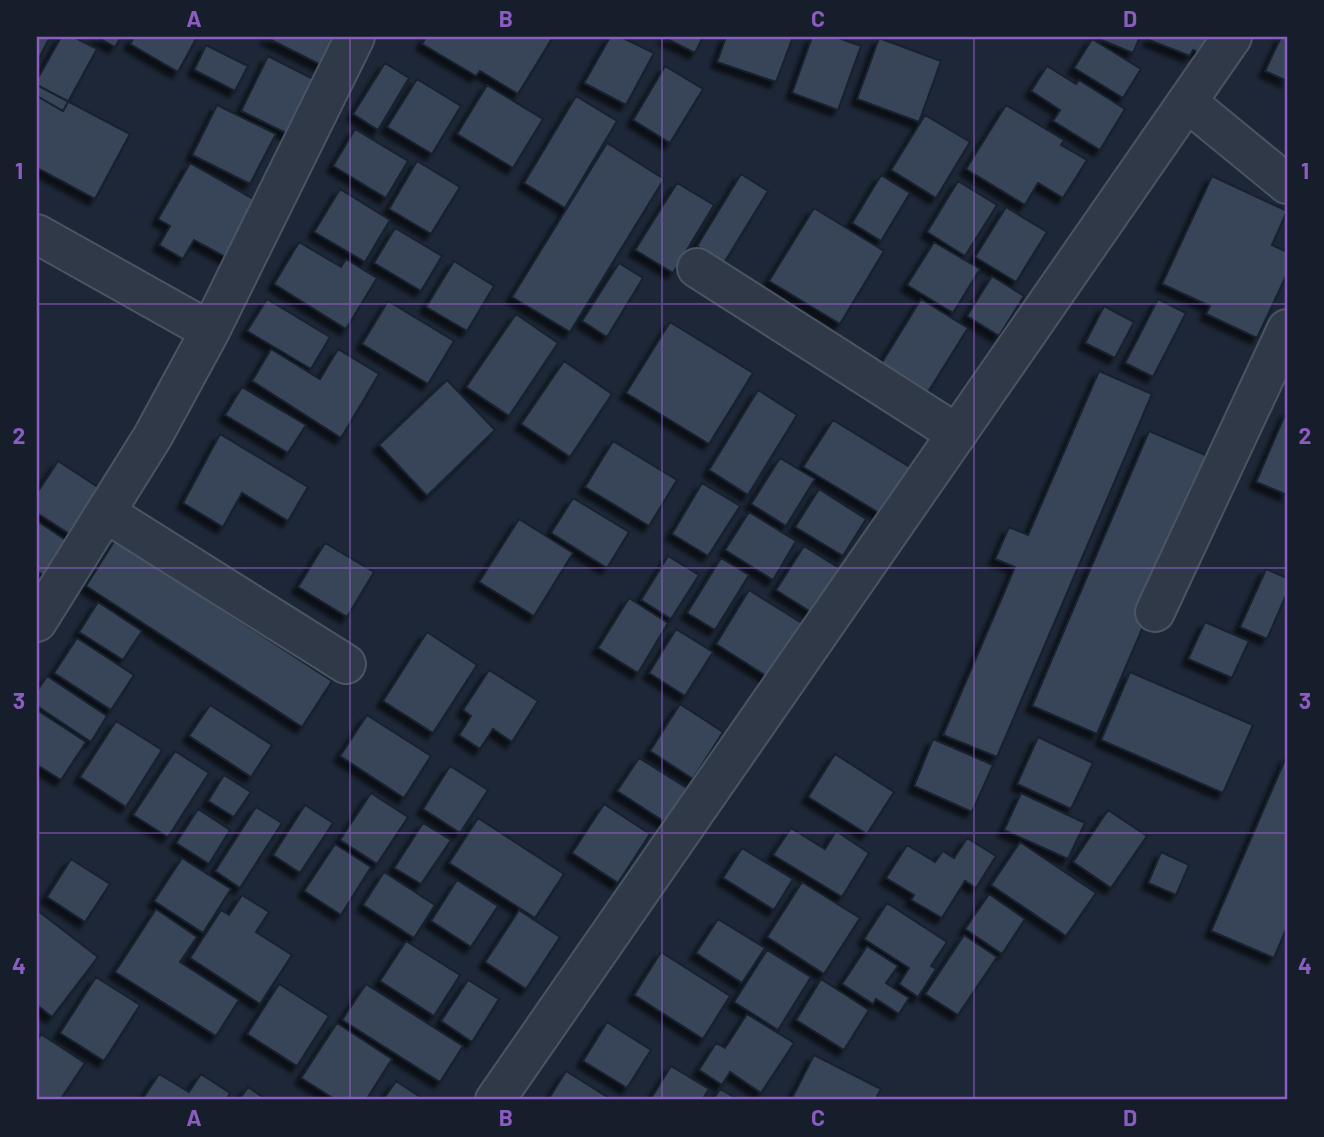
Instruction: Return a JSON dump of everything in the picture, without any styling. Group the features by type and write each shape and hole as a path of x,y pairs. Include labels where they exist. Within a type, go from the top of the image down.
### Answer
{"street":[{"path":"37,622 153,436 210,331 355,37"},
{"path":"495,1100 1232,37"},
{"path":"1187,102 1287,184"},
{"path":"37,234 210,331"},
{"path":"697,268 957,434"},
{"path":"1155,612 1287,328"},
{"path":"106,513 346,664"}],"building":[{"path":"37,37 50,37 37,62"},
{"path":"61,37 74,37 97,49 63,111 37,96 37,80"},
{"path":"97,37 121,37 115,47"},
{"path":"134,37 197,37 178,72 130,44"},
{"path":"265,37 341,37 325,67"},
{"path":"426,37 553,37 518,94 480,71 476,76 422,44"},
{"path":"610,37 621,37 654,53 626,105 584,83"},
{"path":"663,37 703,37 695,53"},
{"path":"726,37 793,37 776,82 717,62"},
{"path":"812,37 836,37 861,46 838,110 792,93"},
{"path":"1094,37 1140,37 1133,53"},
{"path":"1150,37 1216,37 1208,56 1193,50 1190,56 1149,40"},
{"path":"1281,37 1287,37 1287,81 1265,71"},
{"path":"879,38 941,61 919,122 857,99"},
{"path":"1092,39 1141,69 1123,98 1074,68"},
{"path":"206,45 248,66 235,91 194,70"},
{"path":"268,56 325,85 298,139 241,111"},
{"path":"385,63 409,78 378,130 353,114"},
{"path":"665,66 703,89 670,143 633,120"},
{"path":"1047,66 1076,84 1079,80 1125,109 1100,150 1053,121 1060,110 1031,91"},
{"path":"417,79 461,106 432,154 387,127"},
{"path":"37,85 130,134 95,199 37,168"},
{"path":"487,85 543,119 513,168 457,134"},
{"path":"576,96 617,121 565,208 524,183"},
{"path":"217,105 276,134 250,184 192,155"},
{"path":"1006,105 1064,140 1061,145 1087,160 1063,198 1038,183 1025,205 966,169"},
{"path":"925,115 970,142 936,198 891,170"},
{"path":"355,129 408,161 386,198 333,166"},
{"path":"607,143 664,179 570,332 512,297"},
{"path":"417,161 460,187 431,234 389,209"},
{"path":"190,163 262,204 231,260 194,240 183,259 159,245 170,226 158,219"},
{"path":"741,174 768,191 724,263 697,246"},
{"path":"881,175 910,193 881,241 852,223"},
{"path":"1212,176 1287,211 1272,245 1287,252 1287,274 1257,338 1206,314 1210,306 1162,284"},
{"path":"958,181 997,205 965,256 927,232"},
{"path":"677,183 714,205 673,273 635,250"},
{"path":"340,189 390,220 365,262 314,232"},
{"path":"1006,207 1047,232 1016,282 975,257"},
{"path":"814,208 884,251 840,324 769,281"},
{"path":"395,228 442,256 421,291 374,263"},
{"path":"299,242 341,267 346,259 377,278 346,329 274,284"},
{"path":"934,242 980,269 953,313 907,285"},
{"path":"454,261 494,286 467,331 426,307"},
{"path":"619,263 643,278 607,337 582,321"},
{"path":"992,276 1024,296 999,336 967,316"},
{"path":"267,299 330,337 311,369 247,331"},
{"path":"921,299 968,328 925,397 878,369"},
{"path":"1158,299 1186,313 1153,377 1125,363"},
{"path":"388,301 454,341 428,384 362,344"},
{"path":"1104,306 1134,322 1115,358 1085,343"},
{"path":"516,314 558,343 509,416 466,387"},
{"path":"670,322 753,373 709,444 626,393"},
{"path":"271,349 320,379 338,349 379,374 341,438 252,381"},
{"path":"564,361 612,394 570,457 521,424"},
{"path":"1099,371 1152,394 997,757 943,735 1015,567 995,559 1009,527 1028,535"},
{"path":"447,380 495,430 427,496 379,445"},
{"path":"242,387 306,425 288,453 225,415"},
{"path":"758,390 797,415 748,495 709,470"},
{"path":"1287,410 1287,495 1256,482"},
{"path":"833,420 913,469 884,516 803,467"},
{"path":"1149,431 1215,459 1097,734 1032,706"},
{"path":"220,434 308,487 288,521 242,493 223,527 183,503"},
{"path":"613,441 677,480 649,526 585,487"},
{"path":"780,458 815,479 786,526 751,504"},
{"path":"58,461 110,495 80,541 37,513 37,493"},
{"path":"702,483 740,506 708,556 672,534"},
{"path":"819,489 866,519 843,556 795,527"},
{"path":"573,498 629,532 607,568 551,533"},
{"path":"749,512 796,541 773,580 725,550"},
{"path":"519,519 573,553 534,616 479,582"},
{"path":"37,521 75,546 52,581 37,571"},
{"path":"115,540 332,681 302,727 86,586"},
{"path":"325,543 374,572 347,617 298,587"},
{"path":"804,546 842,570 814,614 776,590"},
{"path":"668,556 699,575 671,619 641,600"},
{"path":"721,558 749,575 715,630 687,613"},
{"path":"1266,569 1287,578 1287,593 1267,639 1240,627"},
{"path":"749,590 805,625 771,679 716,644"},
{"path":"629,598 668,623 638,673 598,648"},
{"path":"98,602 142,631 123,660 79,632"},
{"path":"1205,622 1249,641 1232,678 1188,659"},
{"path":"676,629 713,652 685,696 649,673"},
{"path":"427,632 477,665 433,733 383,701"},
{"path":"77,638 134,675 111,710 54,673"},
{"path":"489,670 538,701 512,742 493,729 480,749 459,735 471,716 463,710"},
{"path":"1130,672 1253,725 1223,793 1101,740"},
{"path":"47,676 107,716 91,742 37,706 37,691"},
{"path":"680,704 723,732 693,779 650,751"},
{"path":"210,705 272,745 251,777 189,736"},
{"path":"37,710 86,742 61,780 37,765"},
{"path":"367,715 431,756 404,798 340,756"},
{"path":"116,721 162,750 126,807 80,777"},
{"path":"1038,737 1093,763 1071,809 1017,784"},
{"path":"933,739 993,765 972,812 914,786"},
{"path":"175,751 209,773 168,837 133,815"},
{"path":"835,754 894,792 867,834 808,797"},
{"path":"1287,755 1287,927 1274,958 1211,931"},
{"path":"639,758 690,790 668,824 617,791"},
{"path":"450,766 488,790 460,833 423,809"},
{"path":"224,775 251,792 234,817 208,801"},
{"path":"371,793 408,817 377,864 340,840"},
{"path":"1021,793 1085,823 1068,859 1004,830"},
{"path":"604,804 650,834 618,883 572,853"},
{"path":"305,805 333,823 300,873 273,855"},
{"path":"256,807 282,823 240,888 215,871"},
{"path":"198,809 230,830 209,864 176,843"},
{"path":"1108,810 1147,836 1111,888 1073,862"},
{"path":"478,818 564,874 535,918 449,863"},
{"path":"423,823 451,840 421,884 394,868"},
{"path":"791,828 825,849 836,831 869,853 842,897 773,855"},
{"path":"967,838 996,856 976,888 965,881 942,918 911,900 914,895 886,878 907,845 935,862 943,851 954,858"},
{"path":"1020,842 1096,893 1066,936 991,885"},
{"path":"335,844 371,867 341,915 304,891"},
{"path":"742,848 793,879 774,910 723,878"},
{"path":"1161,852 1189,865 1176,895 1148,883"},
{"path":"182,858 231,889 203,933 154,901"},
{"path":"71,859 110,884 85,922 47,897"},
{"path":"384,872 435,905 414,938 363,905"},
{"path":"457,880 498,906 471,947 431,921"},
{"path":"802,882 860,918 824,974 767,937"},
{"path":"989,894 1025,919 1002,954 965,929"},
{"path":"242,895 269,912 256,932 292,955 260,1004 190,958 221,910 229,915"},
{"path":"887,903 947,942 931,966 936,969 918,997 899,984 909,968 864,939"},
{"path":"156,909 197,937 180,962 239,1000 216,1036 115,972"},
{"path":"37,910 98,957 52,1017 37,1005"},
{"path":"519,910 560,937 526,989 485,962"},
{"path":"718,919 765,948 742,983 696,953"},
{"path":"964,935 997,957 958,1015 925,994"},
{"path":"406,941 460,975 434,1016 380,981"},
{"path":"867,946 898,966 886,983 909,998 899,1014 876,999 873,1004 842,984"},
{"path":"767,950 811,977 778,1030 734,1002"},
{"path":"661,952 730,996 703,1039 634,995"},
{"path":"96,977 140,1005 104,1061 60,1033"},
{"path":"821,979 869,1010 844,1050 796,1020"},
{"path":"468,980 499,999 472,1042 441,1021"},
{"path":"279,984 329,1016 297,1066 247,1034"},
{"path":"366,984 463,1046 440,1082 342,1020"},
{"path":"747,1014 794,1043 761,1093 730,1072 722,1085 699,1070 716,1043 725,1048"},
{"path":"607,1022 651,1050 627,1088 583,1061"},
{"path":"337,1023 392,1059 366,1100 336,1100 301,1078"},
{"path":"41,1034 85,1063 60,1100 37,1100 37,1041"},
{"path":"814,1055 881,1089 875,1100 791,1100"},
{"path":"671,1066 709,1089 702,1100 650,1100"},
{"path":"566,1071 612,1100 548,1100"},
{"path":"159,1074 189,1092 201,1074 230,1093 226,1100 142,1100"},
{"path":"396,1081 425,1100 383,1100"},
{"path":"248,1087 267,1100 239,1100"},
{"path":"720,1089 739,1100 713,1100"}]}
